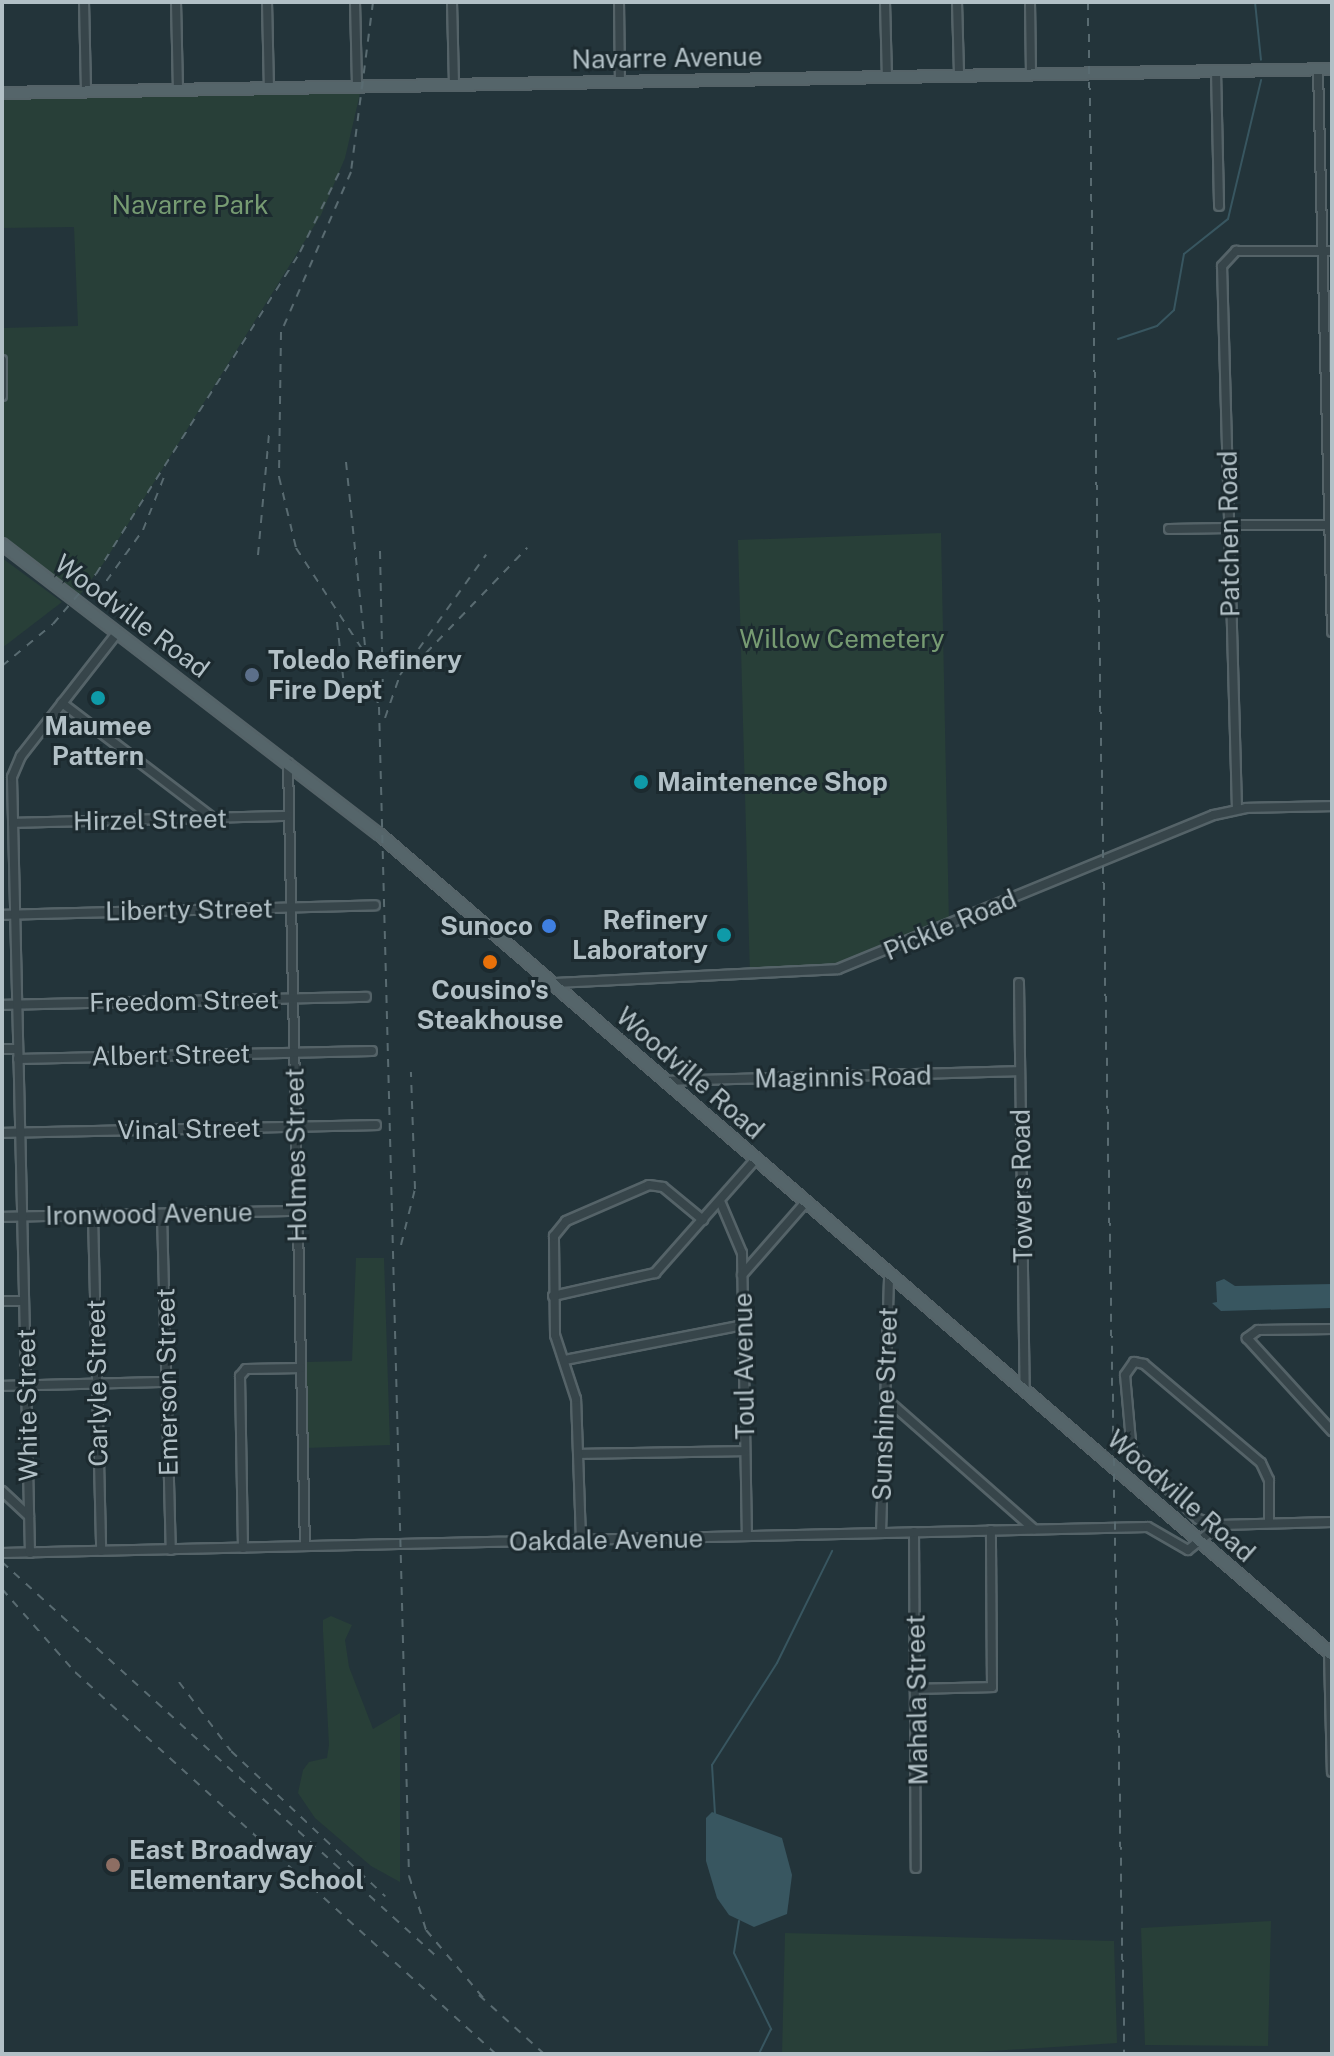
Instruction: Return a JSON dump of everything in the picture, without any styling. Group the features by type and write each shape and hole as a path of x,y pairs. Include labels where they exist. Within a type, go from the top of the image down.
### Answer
{"main road":[{"name":"Navarre Avenue","path":"2,93 1332,69"},
{"name":"Woodville Road","path":"2,544 288,763 554,983 1331,1654"}],"street":[{"path":"84,2 86,91"},
{"path":"176,2 178,89"},
{"path":"267,2 269,87"},
{"path":"355,2 357,85"},
{"path":"452,2 454,83"},
{"path":"619,2 620,80"},
{"path":"885,2 887,77"},
{"path":"957,2 959,75"},
{"path":"1030,2 1031,74"},
{"path":"1318,69 1327,251 1332,632"},
{"path":"1216,71 1219,206"},
{"name":"Patchen Road","path":"1237,809 1222,271 1226,259 1240,251 1327,251"},
{"path":"2,360 2,396"},
{"path":"1169,529 1331,525"},
{"path":"118,632 62,703 213,818"},
{"name":"White Street","path":"30,1553 12,777 21,756 62,703"},
{"name":"Holmes Street","path":"288,763 305,1546"},
{"name":"Pickle Road","path":"554,983 838,969 1237,809 1332,806"},
{"name":"Hirzel Street","path":"2,826 288,816"},
{"name":"Liberty Street","path":"2,915 375,905"},
{"name":"Towers Road","path":"1019,983 1025,1389"},
{"name":"Freedom Street","path":"2,1005 366,997"},
{"path":"2,1049 18,1049"},
{"name":"Albert Street","path":"18,1059 372,1051"},
{"name":"Maginnis Road","path":"666,1081 1020,1071"},
{"name":"Vinal Street","path":"2,1133 376,1125"},
{"path":"553,1296 646,1278 669,1262 756,1159"},
{"path":"581,1540 576,1399 555,1335 553,1240 566,1221 649,1185 663,1187 703,1220"},
{"name":"Toul Avenue","path":"720,1201 741,1249 747,1536"},
{"path":"742,1275 806,1202"},
{"name":"Ironwood Avenue","path":"2,1217 297,1211"},
{"name":"Emerson Street","path":"162,1214 171,1550"},
{"name":"Carlyle Street","path":"93,1215 101,1551"},
{"name":"Sunshine Street","path":"881,1533 889,1274"},
{"path":"2,1301 24,1301"},
{"path":"565,1360 743,1325"},
{"path":"1332,1329 1247,1335 1252,1348 1332,1431"},
{"path":"1269,1522 1269,1480 1261,1463 1140,1362 1131,1364 1125,1375 1126,1416 1136,1459 1202,1523 1332,1522"},
{"path":"243,1548 239,1380 243,1370 301,1368"},
{"path":"2,1386 167,1382"},
{"path":"886,1399 1035,1530"},
{"path":"579,1454 745,1451"},
{"path":"2,1491 29,1516"},
{"path":"1202,1543 1219,1525"},
{"name":"Oakdale Avenue","path":"2,1553 1123,1528 1154,1528 1188,1550 1202,1543"},
{"path":"916,1689 992,1687 991,1530"},
{"name":"Mahala Street","path":"914,1532 916,1868"},
{"path":"1331,1654 1332,1772"}],"green space":[{"name":"Navarre Park","path":"362,85 345,158 321,215 103,564 76,600 2,545 2,328 78,326 74,227 2,228 2,93"},
{"name":"Willow Cemetery","path":"941,533 949,925 864,962 750,976 738,540"},
{"path":"2,558 62,602 2,648"},
{"path":"356,1258 384,1258 390,1445 306,1448 305,1362 352,1361"},
{"path":"331,1616 352,1625 345,1640 349,1667 373,1729 400,1713 400,1882 371,1866 315,1818 298,1793 303,1770 309,1762 327,1758 323,1620"},
{"path":"1271,1921 1268,2046 1145,2045 1141,1928"},
{"path":"785,1933 1114,1941 1117,2043 945,2054 782,2054"}],"water":[{"path":"1224,1279 1235,1286 1332,1284 1332,1308 1221,1311 1212,1303 1217,1302 1216,1282"},
{"path":"712,1812 782,1838 792,1875 787,1914 754,1927 729,1915 717,1898 706,1861 706,1818"}],"waterway":[{"path":"1255,2 1261,60"},
{"path":"1118,339 1157,326 1174,310 1184,254 1228,219 1261,80"},
{"path":"715,1814 712,1765 777,1663 832,1551"},
{"path":"739,1921 734,1953 771,2029 759,2054"}],"railway":[{"path":"373,2 351,172 281,332 279,477 296,548 362,649 379,707 409,1876 426,1930 486,2001"},
{"path":"1088,2 1124,2054"},
{"path":"2,666 53,624 96,574 300,252 340,171"},
{"path":"258,555 269,435"},
{"path":"346,462 365,647"},
{"path":"97,594 143,530 164,477"},
{"path":"426,653 527,548"},
{"path":"380,551 383,689"},
{"path":"385,718 400,675 486,555"},
{"path":"337,622 345,695"},
{"path":"401,1245 415,1189 411,1072"},
{"path":"2,1562 435,1955"},
{"path":"2,1589 75,1672 496,2054"},
{"path":"179,1682 231,1751 385,1896"},
{"path":"479,1995 544,2054"}],"place":[{"name":"Toledo Refinery Fire Dept","path":"252,675"},
{"name":"Maumee Pattern","path":"98,698"},
{"name":"Maintenence Shop","path":"641,782"},
{"name":"Sunoco","path":"549,926"},
{"name":"Refinery Laboratory","path":"724,935"},
{"name":"Cousino's Steakhouse","path":"490,962"},
{"name":"East Broadway Elementary School","path":"113,1865"}]}
